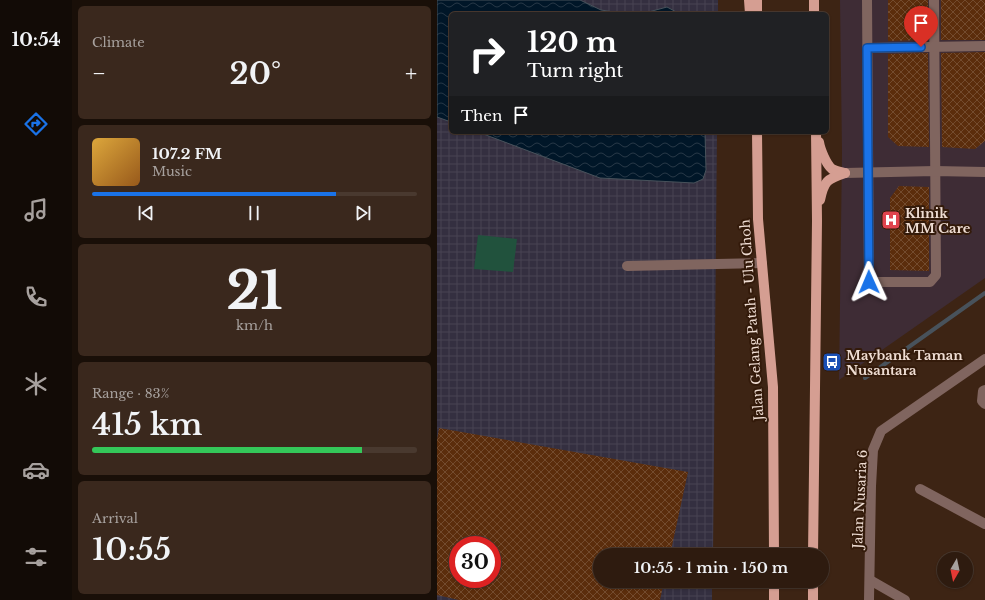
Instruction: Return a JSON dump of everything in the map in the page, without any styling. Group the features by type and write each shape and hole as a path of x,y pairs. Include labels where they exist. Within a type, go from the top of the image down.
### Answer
{"main road":[{"path":"749,0 750,12"},
{"path":"757,0 757,12"},
{"path":"814,0 814,12"},
{"name":"Jalan Gelang Patah - Ulu Choh","path":"757,134 758,219 773,387 774,548"},
{"path":"817,134 819,146 825,160 832,169 845,173"},
{"path":"813,548 817,134"},
{"path":"817,221 822,192 825,184 831,178 845,173"},
{"path":"774,588 774,600"},
{"path":"813,588 813,600"}],"street":[{"path":"867,0 867,173 869,282 930,282 936,275 934,0"},
{"path":"867,48 985,46"},
{"path":"845,173 935,171 985,172"},
{"path":"627,266 762,263"},
{"name":"Jalan Nusaria 6","path":"869,600 873,450 881,431 985,359"},
{"path":"984,403 983,391 985,390"},
{"path":"920,488 985,524"},
{"path":"870,580 905,600"}],"shaded area":[{"path":"437,0 718,0 718,12 449,12 449,134 717,134 713,548 593,548 593,588 712,588 712,600 437,600"},
{"path":"840,0 985,0 985,278 839,380 842,153"}],"green space":[{"path":"478,235 517,239 513,272 474,269"}],"water":[{"path":"437,0 580,0 601,10 614,12 449,12 449,121 437,117"},
{"path":"667,7 676,12 648,12"},
{"path":"483,134 705,134 706,170 703,179 694,183 600,178"}],"building":[{"path":"888,0 928,0 928,40 888,41"},
{"path":"941,0 985,0 985,40 941,40"},
{"path":"985,52 985,141 975,149 942,147 941,53"},
{"path":"928,53 929,147 898,146 888,137 888,54"},
{"path":"899,186 929,187 929,271 890,270 890,198"},
{"path":"439,428 688,472 672,548 593,548 593,588 663,588 660,600 459,600 437,595 437,440"}],"waterway":[{"path":"865,378 985,293"}],"place":[{"name":"Klinik MM Care","path":"891,220"},
{"name":"Maybank Taman Nusantara","path":"832,362"}],"route":[{"path":"869,282 867,48 921,47"}]}
